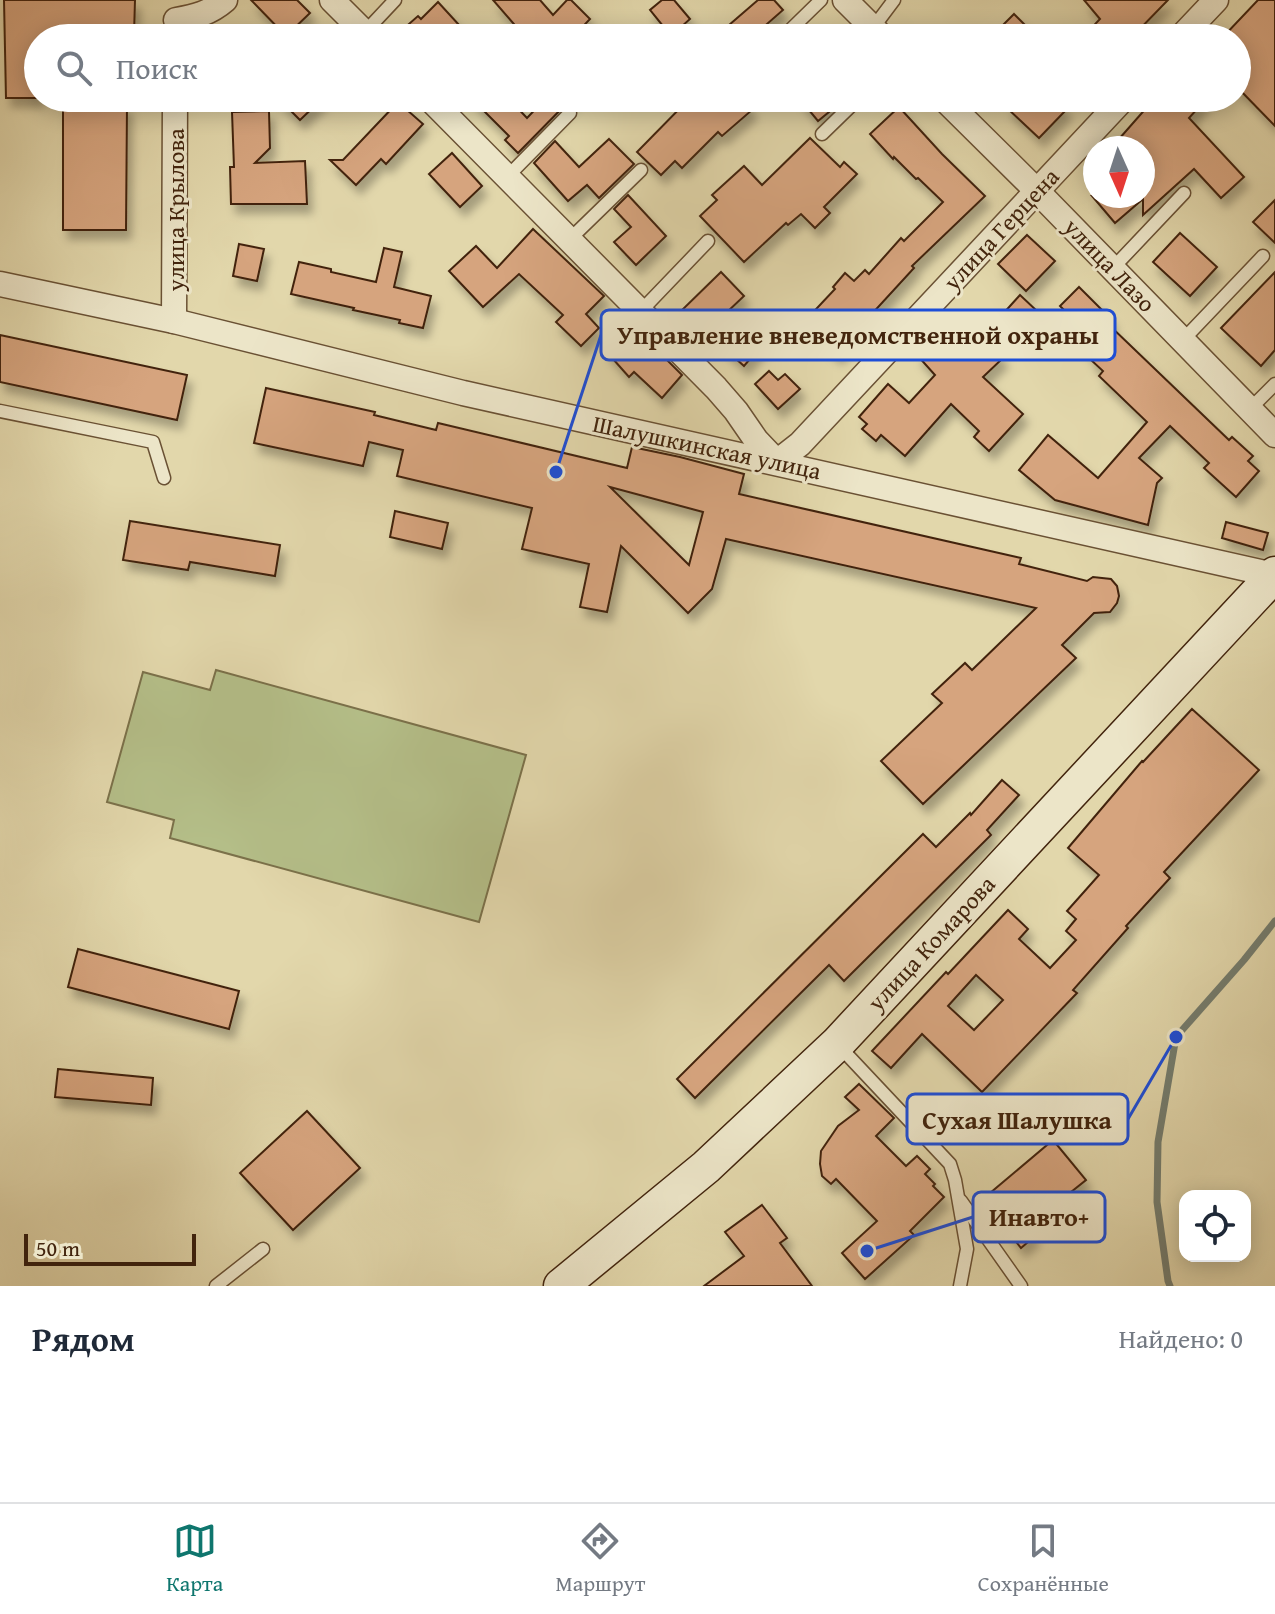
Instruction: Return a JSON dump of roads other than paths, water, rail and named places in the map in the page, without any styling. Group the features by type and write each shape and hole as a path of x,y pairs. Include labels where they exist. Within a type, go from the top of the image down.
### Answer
{"main road":[{"name":"улица Комарова","path":"575,1279 706,1167 837,1044 1275,574"}],"street":[{"path":"176,19 196,17 213,10 225,0"},
{"path":"332,0 356,24"},
{"path":"845,0 869,24"},
{"path":"1193,24 1216,0"},
{"name":"улица Крылова","path":"174,321 175,112"},
{"path":"445,112 716,388 777,462"},
{"name":"улица Лазо","path":"957,112 1275,435"},
{"name":"улица Герцена","path":"777,462 800,444 1111,112"},
{"name":"Шалушкинская улица","path":"0,284 174,321 463,393 1275,574"}],"lane":[{"path":"376,24 395,0"},
{"path":"796,24 821,0"},
{"path":"882,24 894,0"},
{"path":"822,134 845,112"},
{"path":"507,177 570,113"},
{"path":"569,240 641,170"},
{"path":"1113,268 1184,193"},
{"path":"640,312 708,241"},
{"path":"1183,340 1263,256"},
{"path":"1250,409 1275,384"},
{"path":"0,411 153,442 164,478"},
{"path":"837,1044 950,1164 967,1249 960,1286"},
{"path":"959,1198 1021,1286"},
{"path":"216,1286 263,1249"}],"waterway":[{"path":"1170,1286 1157,1202 1158,1142 1176,1037 1275,921"}],"place":[{"name":"Управление вневедомственной охраны","path":"556,472"},
{"name":"Сухая Шалушка","path":"1176,1037"},
{"name":"Инавто+","path":"867,1251"}]}
